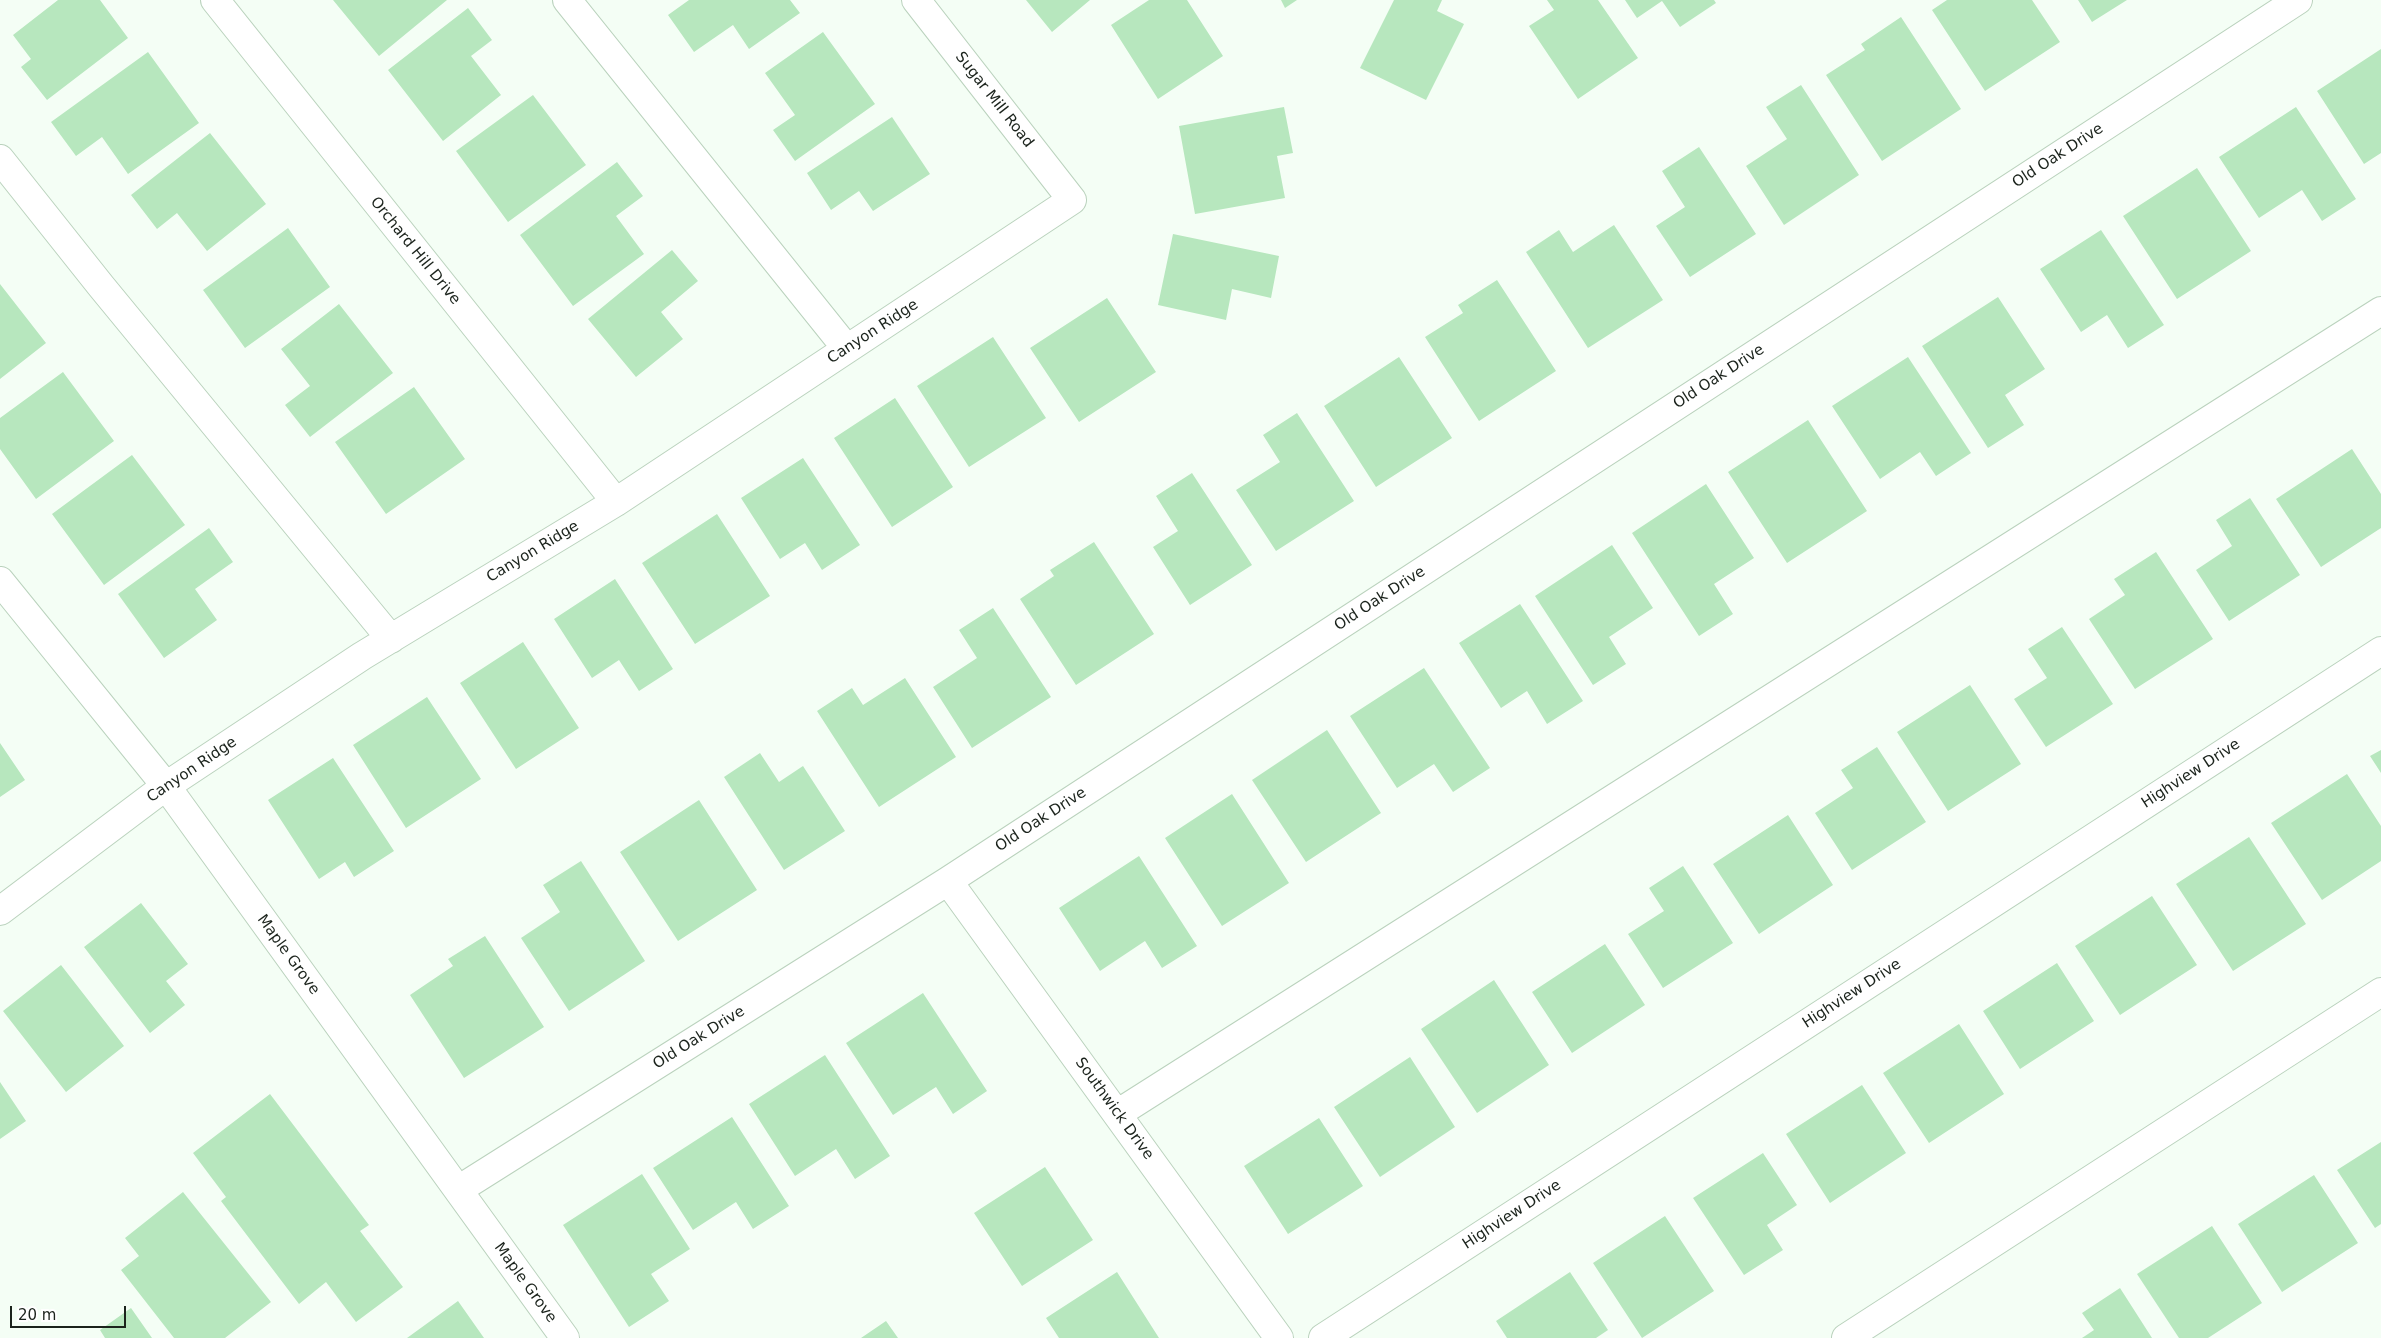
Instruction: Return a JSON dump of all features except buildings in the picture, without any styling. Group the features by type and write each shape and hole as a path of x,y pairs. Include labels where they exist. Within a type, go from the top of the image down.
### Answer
{"street":[{"name":"Orchard Hill Drive","path":"215,0 616,502"},
{"path":"568,0 847,349"},
{"name":"Sugar Mill Road","path":"916,0 1072,200"},
{"name":"Old Oak Drive","path":"458,1190 948,881 2298,0"},
{"path":"0,159 101,286 391,640"},
{"name":"Canyon Ridge","path":"0,911 166,786 391,640 616,502 1072,200"},
{"path":"1117,1114 2381,311"},
{"name":"Maple Grove","path":"0,581 166,786 565,1338"},
{"name":"Highview Drive","path":"1322,1338 2381,651"},
{"name":"Southwick Drive","path":"948,881 1279,1338"},
{"path":"1846,1338 2381,992"}]}
